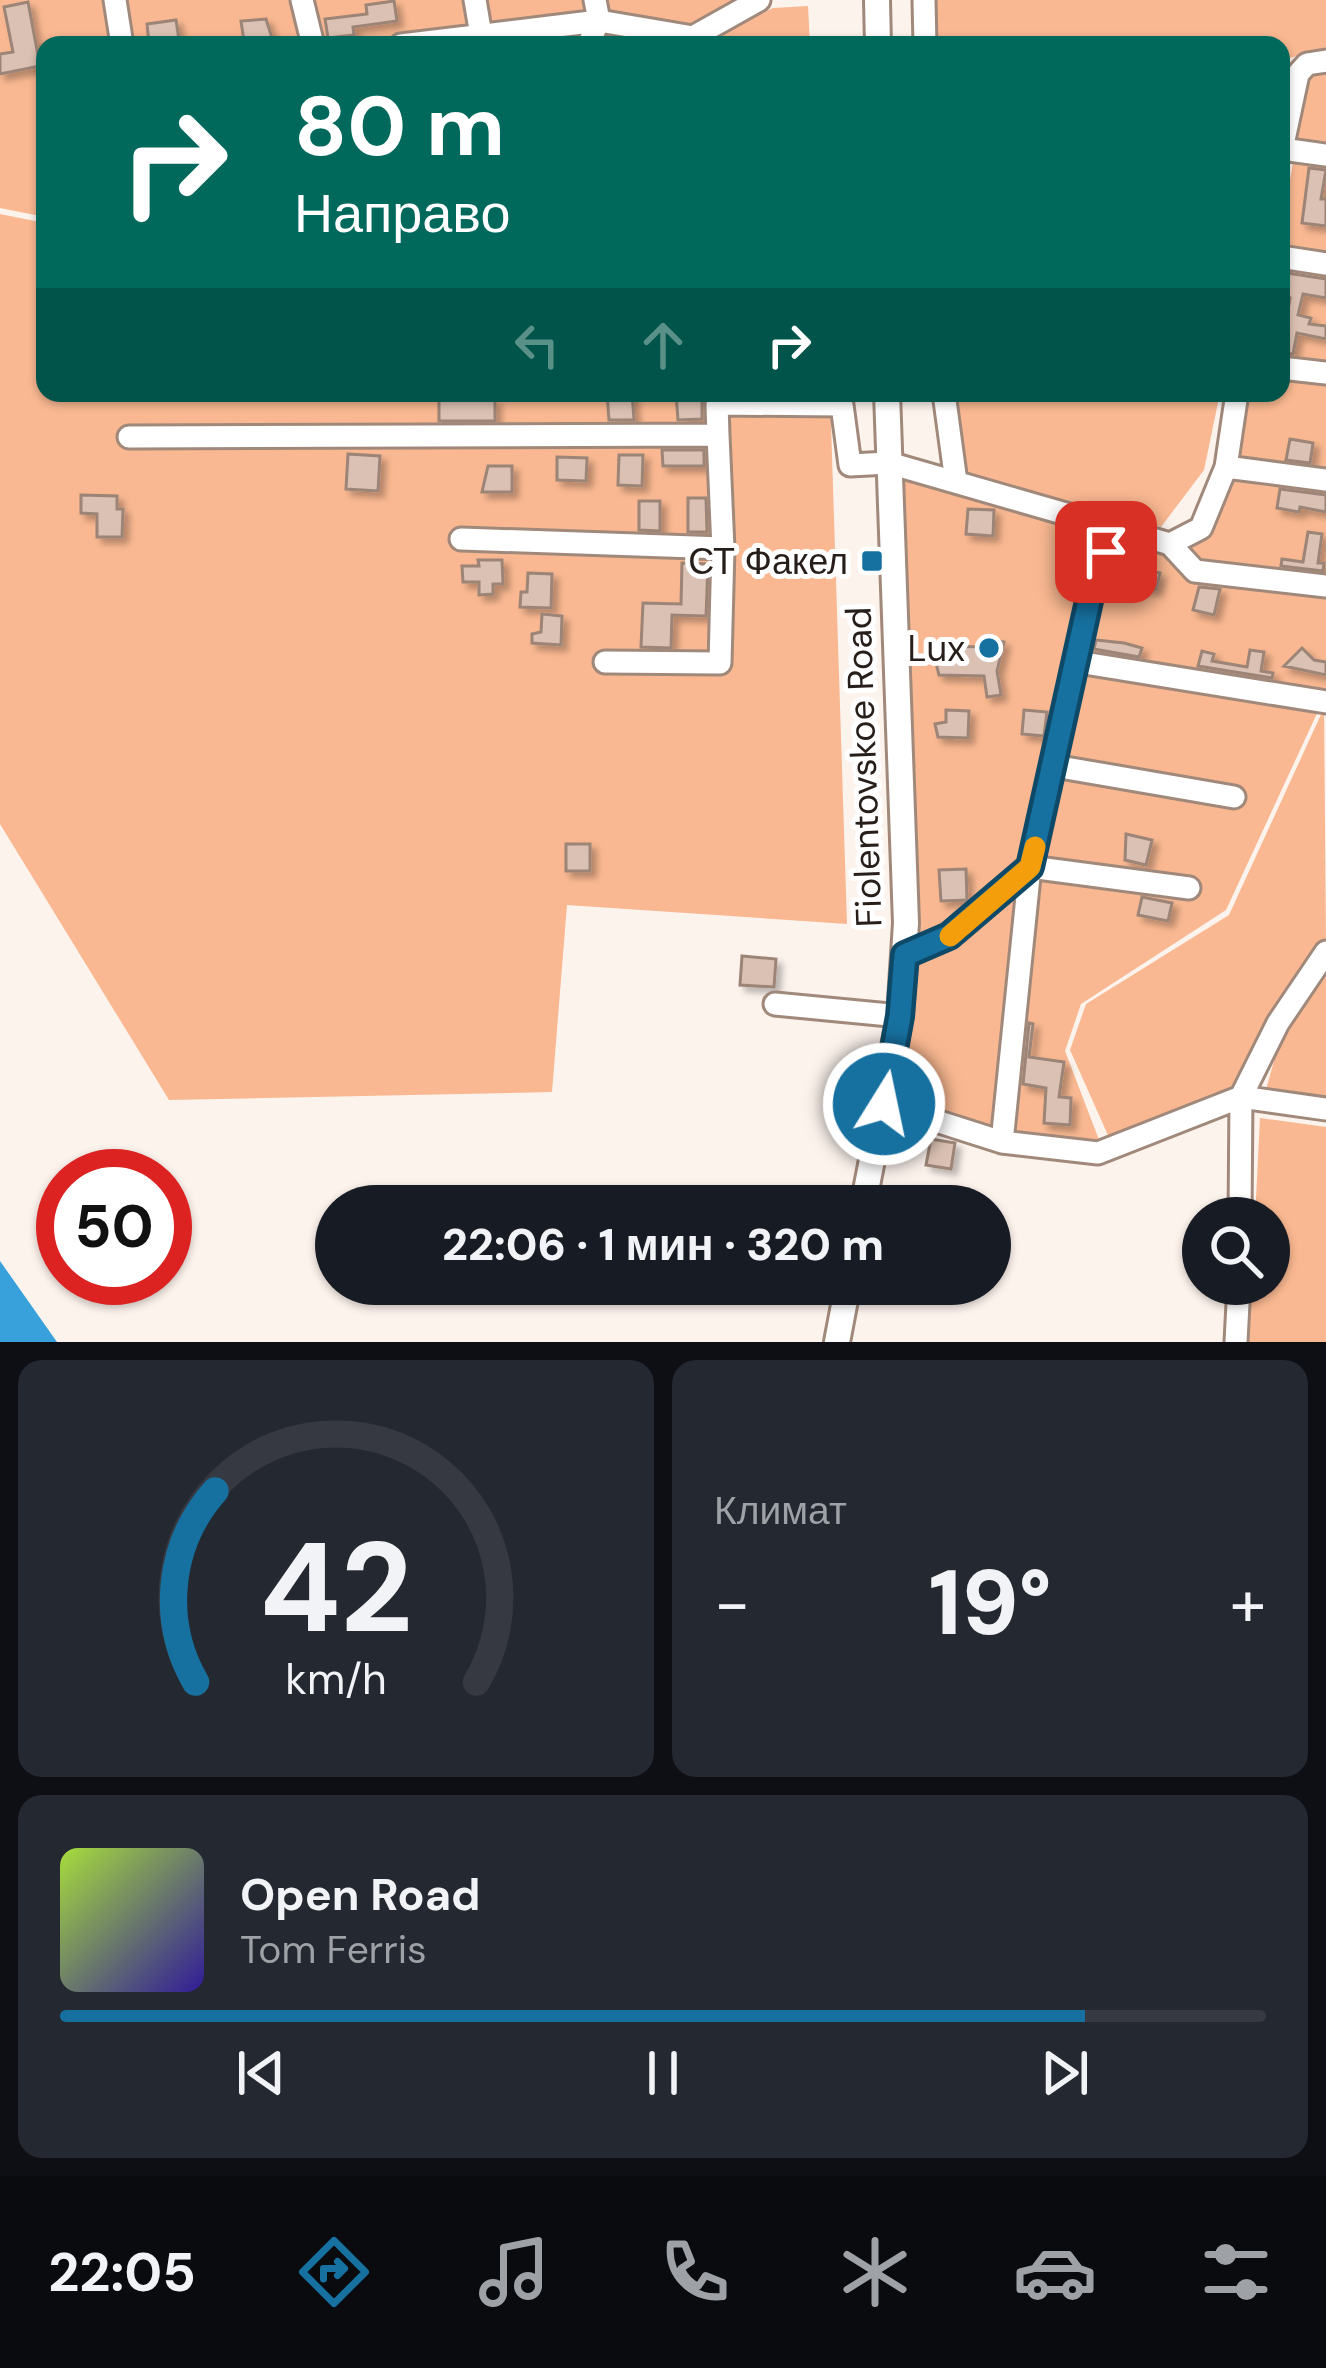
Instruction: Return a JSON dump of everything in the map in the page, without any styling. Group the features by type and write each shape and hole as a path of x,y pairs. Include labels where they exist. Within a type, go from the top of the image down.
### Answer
{"main road":[{"path":"877,0 878,36"},
{"name":"Fiolentovskoe Road","path":"867,1185 900,1016 905,955 887,402"},
{"path":"837,1342 844,1305"}],"street":[{"path":"116,0 121,36"},
{"path":"302,0 311,36"},
{"path":"475,0 481,35"},
{"path":"695,36 759,0"},
{"path":"924,0 925,36"},
{"path":"473,36 597,11 689,36"},
{"path":"1290,111 1298,74 1307,64 1326,61"},
{"path":"1290,153 1326,155"},
{"path":"1290,258 1326,264"},
{"path":"1290,369 1326,373"},
{"path":"605,662 720,663 723,548 717,402"},
{"path":"788,402 842,405 850,465 889,463 1170,544 1195,571 1326,586"},
{"path":"945,402 956,482"},
{"path":"1170,544 1201,528 1226,467 1236,402"},
{"path":"129,437 718,435"},
{"path":"1226,467 1326,480"},
{"path":"1002,1142 1030,867 1095,574 1118,529"},
{"path":"461,539 723,548"},
{"path":"1078,662 1326,702"},
{"path":"1054,766 1234,797"},
{"path":"905,955 949,936 1030,867 1190,888"},
{"path":"1240,1197 1240,1097 1278,1023 1326,952"},
{"path":"775,1004 900,1016"},
{"path":"884,1104 1002,1142 1097,1153 1240,1097 1326,1109"},
{"path":"1236,1342 1238,1305"}],"shaded area":[{"path":"0,0 759,0 695,36 36,36 36,215 0,208"},
{"path":"928,0 1326,0 1326,48 1290,58 1290,36 929,36"},
{"path":"808,6 810,36 715,36 773,8"},
{"path":"1326,67 1326,152 1290,146 1306,70"},
{"path":"1293,163 1326,167 1326,362 1290,356"},
{"path":"0,214 36,221 36,402 830,402 847,924 567,905 552,1092 169,1100 0,824"},
{"path":"1290,362 1326,367 1326,705 1320,707 1226,910 1081,1004 1065,1051 1101,1145 996,1135 889,1099 907,1018 896,471 945,489 940,402 1218,402 1204,470 1161,527 1019,490 1168,548 1206,530 1242,402 1290,402"},
{"path":"1324,708 1326,942 1245,1093 1111,1142 1070,1050 1086,1004 1229,915"},
{"path":"1326,974 1326,1101 1265,1093 1283,1029"},
{"path":"1260,1118 1326,1127 1326,1342 1249,1342 1251,1305 1290,1305 1290,1197 1256,1197"}],"water":[{"path":"0,1261 57,1342 0,1342"}],"building":[{"path":"394,1 397,21 353,27 354,35 328,36 325,19 367,14 366,5"},
{"path":"28,2 36,67 0,74 0,54 13,52 4,7"},
{"path":"266,19 271,36 243,36 241,21"},
{"path":"176,20 178,36 148,36 147,24"},
{"path":"1309,168 1326,170 1321,199 1326,199 1326,226 1302,223"},
{"path":"1290,273 1326,279 1326,298 1303,294 1298,315 1311,318 1309,324 1326,326 1326,339 1297,333 1293,354"},
{"path":"439,402 495,402 495,421 439,421"},
{"path":"608,402 633,402 634,420 609,420"},
{"path":"677,402 702,402 702,419 678,420"},
{"path":"1290,439 1313,443 1310,463 1286,460"},
{"path":"662,450 704,450 704,466 663,466"},
{"path":"348,454 380,456 378,491 346,489"},
{"path":"619,455 643,455 642,486 618,485"},
{"path":"557,457 587,458 586,481 557,480"},
{"path":"488,466 512,466 512,492 482,492"},
{"path":"1280,489 1326,495 1326,512 1277,508"},
{"path":"81,495 117,496 117,509 123,509 122,537 97,537 97,514 81,513"},
{"path":"688,498 706,498 707,532 688,532"},
{"path":"639,501 660,501 660,531 639,530"},
{"path":"968,509 994,510 993,536 966,534"},
{"path":"1308,532 1322,534 1318,563 1324,563 1323,571 1281,566 1282,559 1303,562"},
{"path":"478,560 502,560 503,584 493,584 493,594 479,595 479,582 463,582 462,566 479,566"},
{"path":"682,563 708,564 706,616 672,615 671,648 641,647 643,603 681,604"},
{"path":"1115,567 1160,573 1156,590 1109,579"},
{"path":"528,573 552,574 551,608 520,607"},
{"path":"1199,587 1220,589 1214,615 1193,610"},
{"path":"542,614 562,616 561,645 532,643 532,634 541,632"},
{"path":"984,637 1004,642 997,671 1001,695 987,697 984,676 939,675 936,663 942,661 942,646 982,647"},
{"path":"1096,640 1142,648 1139,657 1094,649"},
{"path":"1302,648 1314,660 1326,662 1326,675 1284,666"},
{"path":"1250,650 1264,652 1261,671 1273,673 1272,678 1198,666 1202,651 1214,654 1212,661 1247,667"},
{"path":"946,710 969,711 968,738 938,737 935,724 946,722"},
{"path":"1024,710 1047,712 1044,736 1022,734"},
{"path":"1126,834 1152,840 1146,865 1125,860"},
{"path":"566,844 590,844 590,871 566,871"},
{"path":"966,869 967,900 941,901 939,870"},
{"path":"1142,897 1172,903 1168,921 1138,915"},
{"path":"742,956 776,959 774,987 740,985"},
{"path":"1029,1023 1033,1024 1029,1057 1064,1062 1059,1097 1071,1098 1070,1125 1044,1123 1046,1088 1023,1084"},
{"path":"931,1139 955,1143 951,1169 926,1165"}],"slow traffic":[{"path":"950,936 1030,867 1035,847"}],"place":[{"name":"СТ Факел","path":"872,561"},
{"name":"Lux","path":"989,648"}],"route":[{"path":"884,1104 905,955 949,936 1030,867 1095,574 1106,552"}]}
